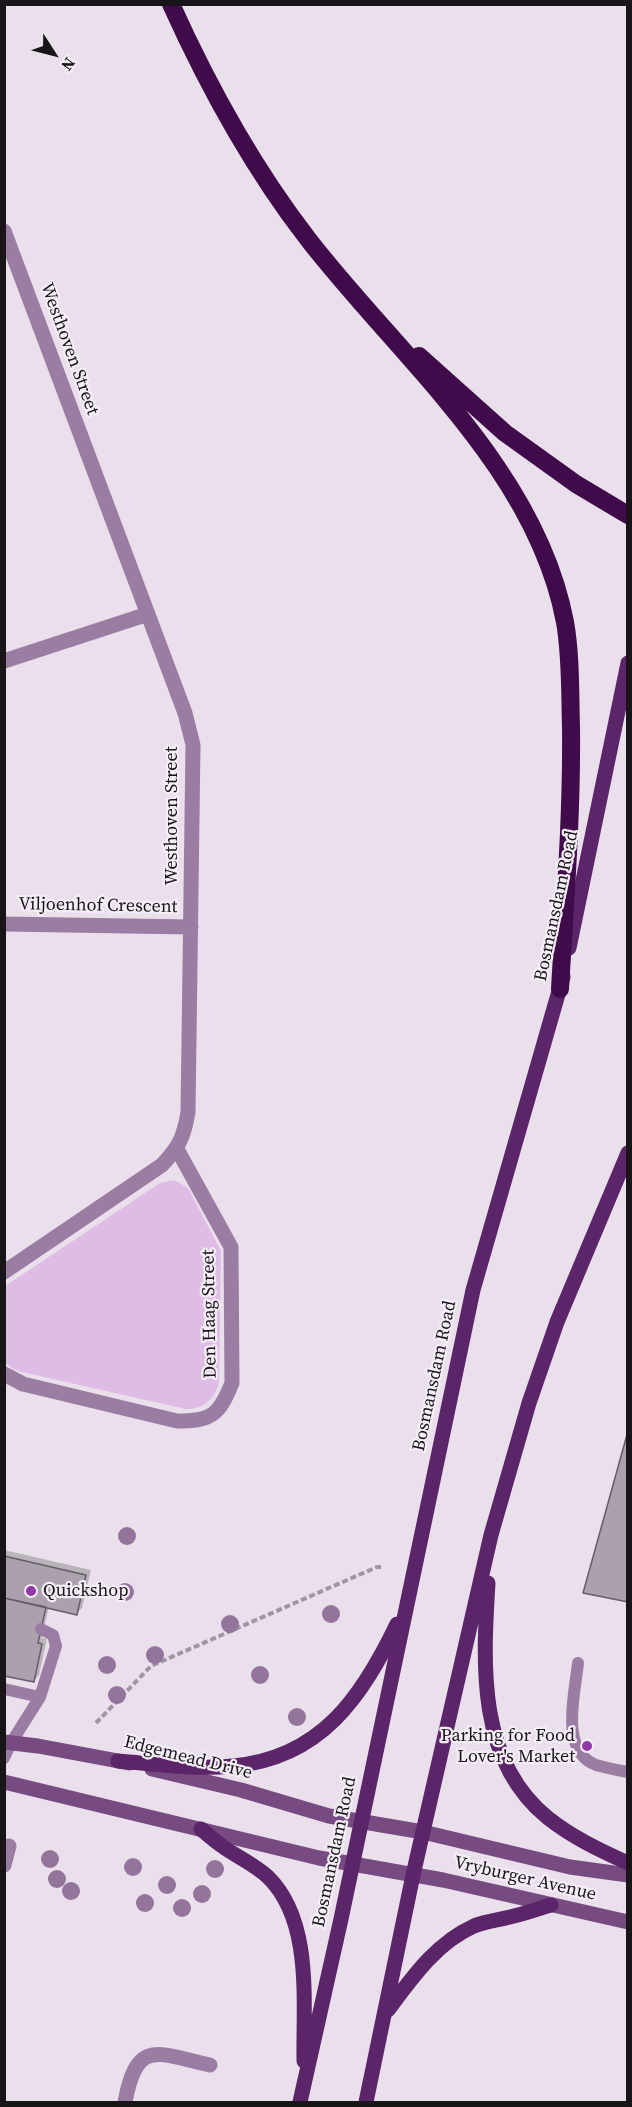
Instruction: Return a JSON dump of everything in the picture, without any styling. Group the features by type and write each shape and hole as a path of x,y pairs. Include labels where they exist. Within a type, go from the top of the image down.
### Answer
{"highway":[{"path":"171,4 198,64 257,164 307,238 366,310 465,423 512,488 537,535 555,583 565,623 570,676 571,781 561,989"},
{"path":"366,310 505,433 576,484 627,515"}],"main road":[{"name":"Bosmansdam Road","path":"300,2103 473,1290 561,989 627,663"},
{"path":"366,2103 413,1875 491,1535 529,1403 557,1322 627,1153"},
{"path":"491,1535 486,1635 488,1703 494,1733 504,1762 527,1797 548,1818 578,1839 627,1863"},
{"path":"118,1761 207,1767 234,1766 274,1757 302,1744 336,1719 356,1697 374,1670 408,1602"},
{"path":"201,1829 266,1875 289,1907 297,1934 302,1968 304,2085"},
{"path":"385,2014 421,1968 438,1950 456,1936 482,1923 509,1918 551,1905"}],"street":[{"name":"Westhoven Street","path":"4,231 185,713 193,745 188,1112 185,1132 177,1149 162,1165 4,1272"},
{"path":"4,661 148,614"},
{"name":"Viljoenhof Crescent","path":"4,924 191,927"},
{"name":"Den Haag Street","path":"4,1374 23,1384 177,1421 198,1421 215,1414 232,1383 231,1247 177,1149"},
{"name":"Edgemead Drive","path":"8,1742 118,1761 241,1790 329,1816 423,1832"},
{"path":"4,1782 352,1864"},
{"name":"Vryburger Avenue","path":"423,1832 570,1867 627,1875"},
{"path":"4,1865 9,1846"},
{"name":"Vryburger Avenue","path":"352,1864 443,1880 627,1922"},
{"path":"125,2103 129,2079 143,2057 160,2054 210,2065"}],"lane":[{"path":"4,1758 8,1742 40,1697 56,1646 53,1635 41,1629"},
{"path":"578,1663 572,1730 577,1749 594,1764 627,1772"},
{"path":"4,1689 40,1697"}],"path":[{"path":"96,1723 151,1666 376,1567 383,1567"}],"shaded area":[{"path":"174,1180 188,1188 221,1251 219,1382 212,1398 203,1405 186,1409 22,1372 13,1369 4,1361 5,1286 160,1183"}],"building":[{"path":"628,1431 628,1602 583,1593"},
{"path":"4,1556 86,1575 77,1615 4,1598"},
{"path":"4,1598 46,1607 38,1643 42,1644 34,1682 4,1676"}],"place":[{"name":"Quickshop","path":"31,1591"},
{"name":"Parking for Food Lover's Market","path":"587,1746"}]}
